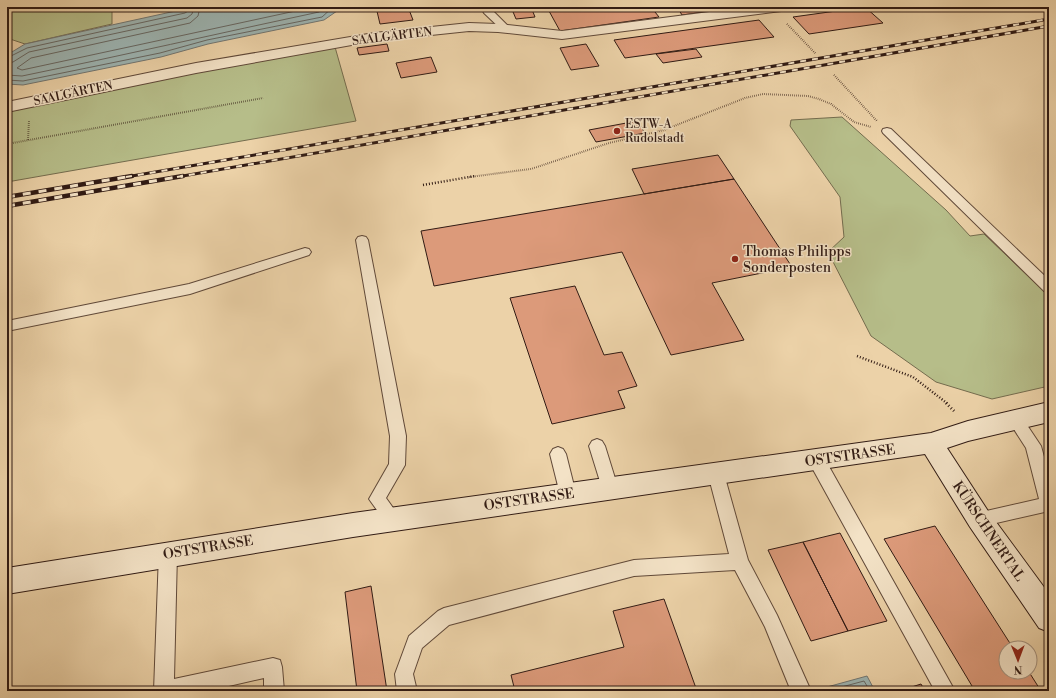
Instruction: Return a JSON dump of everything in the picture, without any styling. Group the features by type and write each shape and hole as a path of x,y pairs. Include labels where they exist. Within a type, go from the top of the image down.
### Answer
{"street":[{"name":"SAALGÄRTEN","path":"7,107 196,68 374,37 469,28 506,29 562,35 777,8"},
{"name":"OSTSTRASSE","path":"7,582 168,553 393,519 931,444 968,432 1049,412"},
{"name":"KÜRSCHNERTAL","path":"931,444 979,519 1049,618"}],"lane":[{"path":"485,7 487,12 506,29"},
{"path":"886,131 1049,288"},
{"path":"362,240 398,436 396,464 377,499 393,519"},
{"path":"7,326 190,289 305,252"},
{"path":"979,519 1049,504 1033,446 1016,420"},
{"path":"597,446 610,488"},
{"path":"558,454 568,494"},
{"path":"816,459 945,691"},
{"path":"716,474 740,562 771,621 801,691"},
{"path":"168,553 164,691 272,667 274,691"},
{"path":"407,691 404,674 415,642 444,616 634,568 740,562"}],"path":[{"path":"777,8 816,54"},
{"path":"834,75 886,131"},
{"path":"423,185 489,173 531,169 609,143 664,130 745,98 762,94 808,96 819,99 831,104 854,122 886,131"},
{"path":"7,144 263,98"},
{"path":"857,356 914,377 950,406 968,432"}],"green space":[{"path":"7,7 112,7 112,24 25,44 7,38"},
{"path":"335,47 356,121 7,182 7,112 239,63"},
{"path":"842,117 946,210 970,236 984,234 1049,296 1049,386 992,399 936,382 871,336 828,252 844,237 840,197 790,126 791,120"}],"water":[{"path":"194,7 337,7 337,11 324,20 208,44 161,57 23,85 7,84 7,55 25,44"},
{"path":"867,676 875,691 829,691 827,687"}],"building":[{"path":"376,7 408,7 413,20 380,24"},
{"path":"511,7 531,7 535,17 516,19"},
{"path":"583,7 651,7 659,17 560,31 549,11"},
{"path":"677,7 741,7 682,15"},
{"path":"865,7 883,23 809,34 793,17"},
{"path":"759,20 774,37 625,58 614,40"},
{"path":"387,44 389,51 359,55 357,48"},
{"path":"586,44 599,66 571,70 560,48"},
{"path":"696,49 702,57 663,63 656,54"},
{"path":"431,57 437,72 401,78 396,63"},
{"name":"ESTW-A Rudolstadt","path":"637,121 645,133 596,142 589,130"},
{"path":"718,155 734,179 644,194 632,169"},
{"path":"734,179 792,267 712,283 744,340 671,355 622,252 434,286 421,231"},
{"path":"575,286 604,355 622,352 637,386 618,391 625,408 552,424 510,298"},
{"path":"935,526 1008,640 998,640 998,680 1034,680 1041,691 975,691 884,539"},
{"path":"840,533 887,621 848,631 803,542"},
{"path":"803,542 848,631 811,641 768,550"},
{"path":"371,586 387,691 357,691 345,592"},
{"path":"664,599 697,691 515,691 511,675 624,647 613,611"},
{"path":"921,684 925,691 899,691"}],"railway":[{"path":"126,177 1049,19"},
{"path":"177,177 1049,26"},
{"path":"7,197 132,176"},
{"path":"7,206 183,176"}],"place":[{"name":"ESTW-A Rudolstadt","path":"617,131"},
{"name":"Thomas Philipps Sonderposten","path":"735,259"}]}
